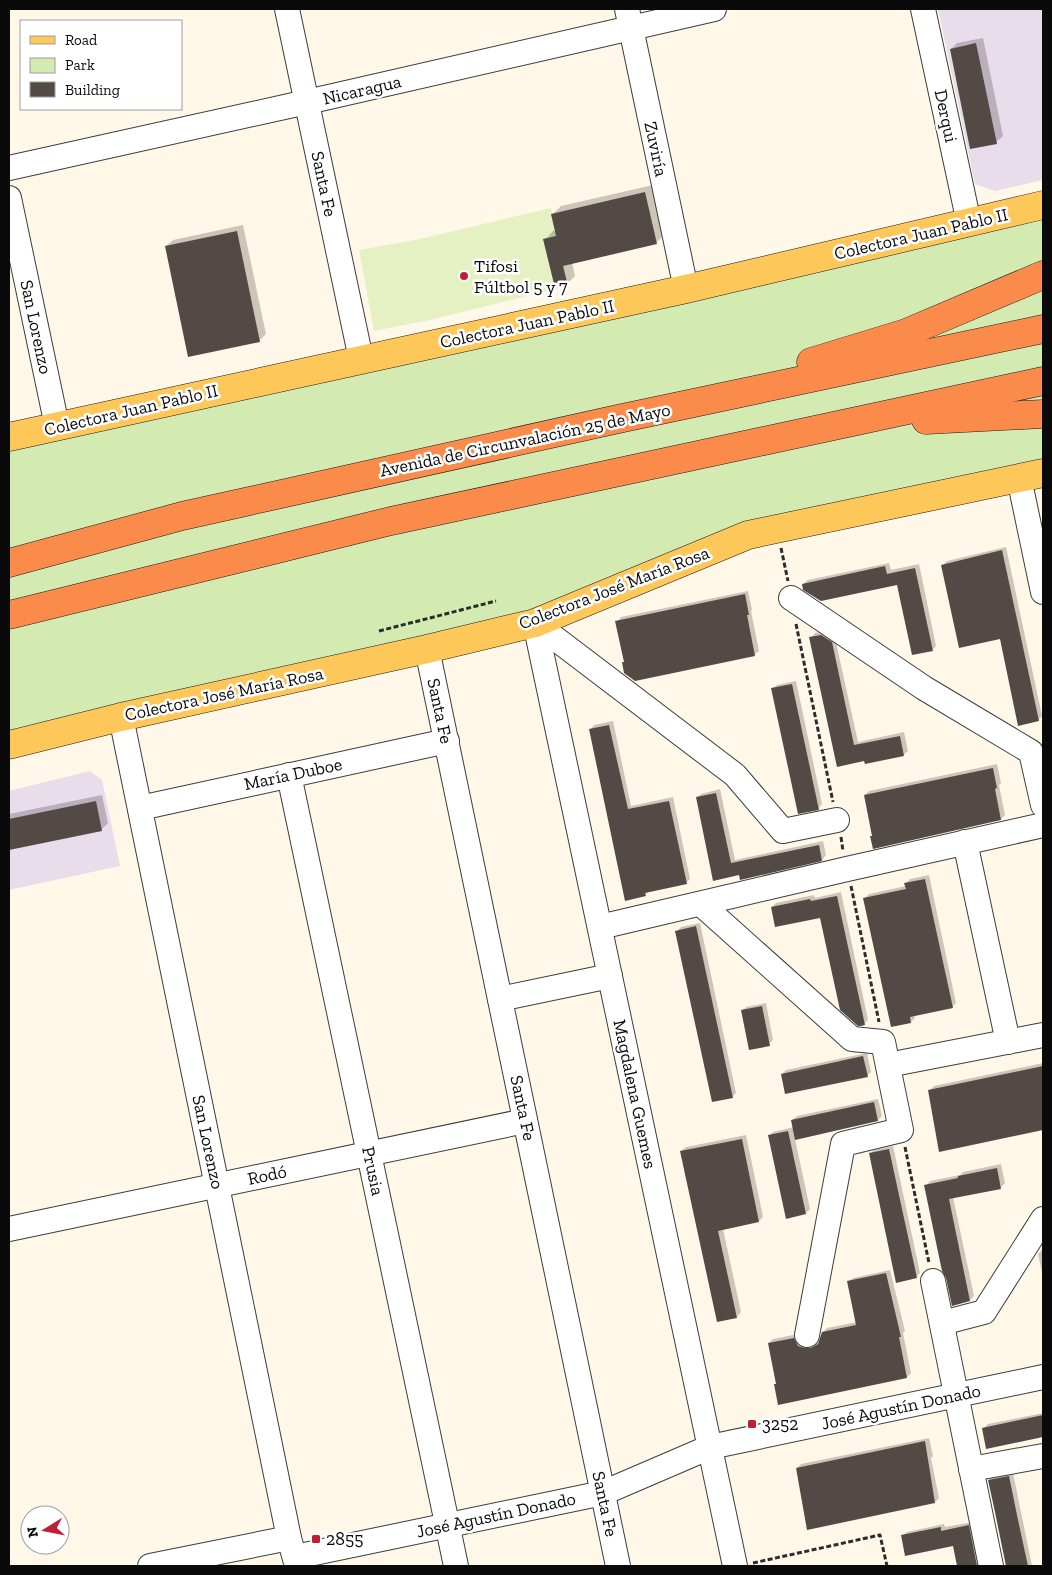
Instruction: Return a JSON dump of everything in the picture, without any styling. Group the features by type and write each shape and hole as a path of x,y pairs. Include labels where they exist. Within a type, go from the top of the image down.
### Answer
{"highway":[{"path":"618,419 906,333 1043,275"},
{"name":"Avenida de Circunvalación 25 de Mayo","path":"9,564 182,516 618,419 1043,328"},
{"path":"9,615 391,521 1043,381"},
{"path":"812,430 928,420 1043,414"}],"main road":[{"name":"Colectora Juan Pablo II","path":"9,437 361,358 686,289 1043,205"},
{"name":"Colectora José María Rosa","path":"9,745 121,716 427,650 535,623 748,535 1031,475"}],"street":[{"name":"Santa Fe","path":"288,9 361,358"},
{"name":"Nicaragua","path":"9,168 307,102 629,19 714,9"},
{"name":"Derqui","path":"923,9 969,222"},
{"name":"Zuviría","path":"629,19 686,289"},
{"name":"San Lorenzo","path":"9,198 57,426"},
{"path":"1031,475 1043,592"},
{"path":"791,598 924,688 1031,752 1043,806"},
{"path":"535,623 735,775 783,831 837,820"},
{"name":"Magdalena Guemes","path":"535,623 710,1448 742,1565"},
{"name":"Santa Fe","path":"427,650 618,1566"},
{"name":"San Lorenzo","path":"121,716 293,1554"},
{"name":"María Duboe","path":"140,808 446,741"},
{"name":"Prusia","path":"289,775 456,1566"},
{"path":"600,927 847,868 1043,825"},
{"path":"965,842 1008,1042"},
{"path":"701,904 852,1039 883,1042 902,1130 843,1144 807,1335"},
{"path":"500,999 610,976"},
{"path":"888,1065 1043,1035"},
{"name":"Rodó","path":"9,1229 526,1121"},
{"path":"942,1323 984,1312 1043,1219"},
{"path":"933,1281 991,1566"},
{"name":"José Agustín Donado","path":"150,1566 293,1554 603,1493 710,1448 1043,1377"},
{"path":"972,1469 1043,1456"}],"path":[{"path":"776,529 883,1042"},
{"path":"379,631 496,601"},
{"path":"902,1130 933,1281"},
{"path":"742,1565 880,1535 887,1566"}],"shaded area":[{"path":"938,9 1043,9 1043,180 995,191 975,184"},
{"path":"90,771 102,780 120,866 9,890 9,791"}],"green space":[{"path":"1043,205 1043,473 748,535 535,623 9,745 9,437"},
{"name":"Tifosi Fúltbol 5 y 7","path":"551,208 568,286 430,320 374,331 359,250 415,240"}],"building":[{"path":"976,43 997,144 970,149 950,49"},
{"path":"645,192 657,244 563,266 568,286 555,288 543,239 556,236 551,214"},
{"path":"237,231 260,342 188,357 165,246"},
{"path":"1002,550 1039,721 1018,726 1000,639 959,648 941,565"},
{"path":"885,566 887,574 915,568 933,651 912,655 897,585 821,601 803,590 802,584"},
{"path":"745,594 755,656 635,681 624,673 622,662 624,662 615,621"},
{"path":"821,635 832,642 854,745 900,736 904,756 865,764 864,761 837,767 809,637"},
{"path":"792,684 819,810 798,814 771,688"},
{"path":"609,725 628,809 669,801 687,884 645,893 646,896 625,901 589,729"},
{"path":"993,768 1001,820 873,849 864,795"},
{"path":"716,793 731,863 819,845 822,861 740,880 739,875 713,881 696,797"},
{"path":"96,801 102,831 9,850 9,819"},
{"path":"925,879 953,1008 910,1017 911,1023 891,1027 863,898 906,889 904,883"},
{"path":"837,896 865,1025 861,1026 858,1026 840,1010 820,918 775,927 771,907"},
{"path":"696,926 733,1098 712,1102 675,931"},
{"path":"762,1006 770,1046 749,1050 741,1010"},
{"path":"863,1056 868,1077 785,1094 781,1074"},
{"path":"1043,1066 1043,1130 939,1152 928,1090"},
{"path":"874,1102 878,1121 795,1140 791,1120"},
{"path":"788,1131 806,1214 786,1219 768,1135"},
{"path":"742,1139 759,1222 718,1231 737,1318 717,1322 680,1151"},
{"path":"889,1149 917,1278 896,1283 869,1153"},
{"path":"997,1168 1001,1189 949,1199 970,1301 952,1306 946,1278 942,1271 924,1185"},
{"path":"886,1273 901,1337 899,1337 907,1378 778,1405 768,1343 794,1338 798,1346 811,1348 818,1344 822,1332 856,1325 847,1281"},
{"path":"1043,1415 1043,1437 986,1449 982,1428"},
{"path":"925,1441 935,1503 807,1530 796,1468"},
{"path":"1009,1476 1028,1566 1006,1566 988,1480"},
{"path":"969,1525 977,1566 957,1566 953,1546 905,1556 901,1535 941,1527 941,1531"}],"place":[{"name":"Tifosi Fúltbol 5 y 7","path":"464,276"},
{"name":"3252","path":"752,1424"},
{"name":"2855","path":"316,1539"}]}
